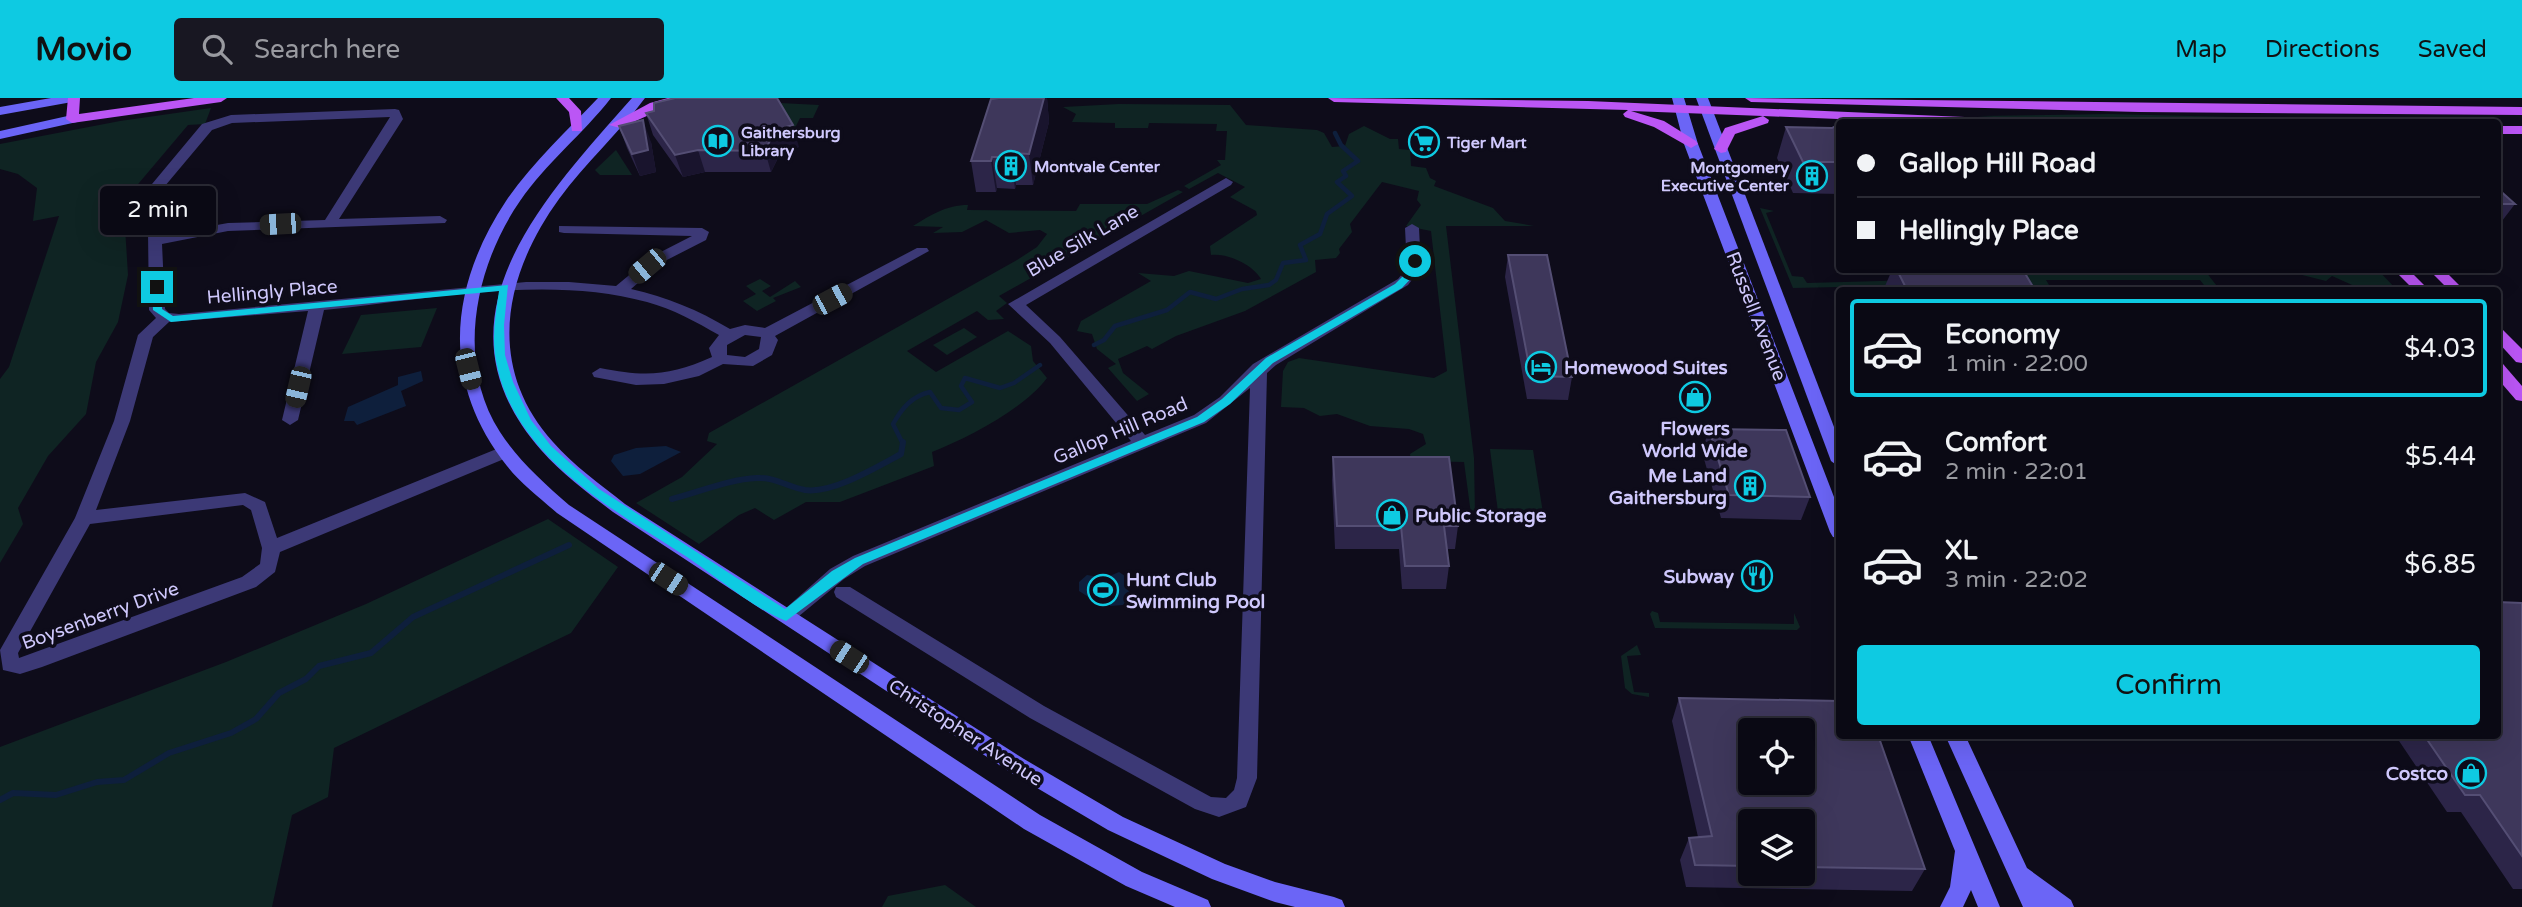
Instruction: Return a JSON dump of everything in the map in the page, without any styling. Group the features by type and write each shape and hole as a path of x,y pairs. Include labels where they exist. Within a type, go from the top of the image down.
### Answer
{"main road":[{"path":"73,98 72,119 221,98"},
{"path":"107,98 107,113"},
{"path":"562,98 575,111 578,128"},
{"path":"615,125 654,106 681,98"},
{"path":"1334,98 1588,105 1679,104 1707,111 1886,119"},
{"path":"1751,98 2248,110 2522,111"},
{"path":"2139,108 2176,98"},
{"path":"2236,98 2256,119"},
{"path":"2269,98 2289,119"},
{"path":"2307,98 2382,111"},
{"path":"1953,104 1963,119"},
{"path":"1588,105 1659,124 1691,144"},
{"path":"1721,149 1725,137 1736,127 1753,121 1806,116"},
{"path":"2501,130 2522,130"},
{"path":"2405,273 2419,287"},
{"path":"2439,273 2454,287"},
{"path":"2501,336 2522,358"},
{"path":"2501,372 2522,396"}],"street":[{"path":"0,111 41,101 73,98"},
{"name":"Christopher Avenue","path":"605,98 514,201 492,235 471,291 465,332 468,369 485,420 505,452 562,509 1032,822 1134,879 1200,907"},
{"name":"Christopher Avenue","path":"639,98 548,205 520,252 505,288 499,325 500,355 507,382 527,421 547,448 595,492 1110,823 1205,867 1262,888 1334,907"},
{"name":"Russell Avenue","path":"1702,98 1836,453"},
{"name":"Russell Avenue","path":"1679,104 1691,144 1836,524"},
{"path":"165,318 158,310 153,226 142,213 142,205 211,124 231,119 395,113 397,119 330,223"},
{"path":"0,135 72,119"},
{"name":"Blue Silk Lane","path":"1143,444 1055,340 1018,307 1017,303 1226,182"},
{"path":"155,241 213,229 440,220"},
{"name":"Gallop Hill Road","path":"786,616 837,574 859,561 1143,444 1213,411 1259,368 1403,282 1414,268 1412,228"},
{"path":"564,229 702,232 701,237 647,266 621,290"},
{"path":"766,334 922,251"},
{"name":"Hellingly Place","path":"165,318 559,285 621,290 678,307 729,335"},
{"path":"290,419 317,306"},
{"name":"Boysenberry Drive","path":"165,318 148,331 122,421 84,518 8,653 10,665 20,666 35,662 249,582 270,567 271,548"},
{"path":"600,373 636,380 664,379 693,372 722,359 737,363 761,356 770,346 771,340 766,334 746,330 729,335 717,348 722,359"},
{"path":"844,592 1037,712 1212,807 1225,808 1235,805 1243,797 1247,784 1259,368"},
{"path":"84,518 245,499 259,506 271,548 505,452"},
{"path":"1920,739 1989,907"},
{"path":"1957,739 2034,907"},
{"path":"1951,907 1961,888 1966,851"},
{"path":"2017,871 2063,907"}],"green space":[{"path":"780,103 819,105 813,118 800,118 792,134 774,112"},
{"path":"1119,104 1230,105 1246,125 1317,130 1324,133 1332,147 1345,146 1349,134 1364,126 1390,139 1398,139 1399,149 1410,150 1411,166 1426,168 1430,178 1436,181 1434,186 1493,208 1505,221 1534,226 1446,226 1474,458 1475,514 1471,514 1464,462 1411,461 1410,454 1426,444 1423,434 1409,429 1370,426 1337,414 1320,416 1304,408 1281,407 1283,371 1288,362 1299,358 1434,378 1447,371 1431,231 1406,226 1421,205 1417,200 1419,191 1382,182 1350,224 1352,232 1339,249 1340,253 1336,258 1315,260 1316,272 1245,311 1176,336 1152,349 1147,346 1118,359 1123,373 1149,394 1137,401 1108,368 1116,364 1097,349 1092,334 1077,331 1081,321 1151,281 1138,273 1174,276 1189,271 1248,283 1261,279 1239,261 1211,255 1210,246 1257,215 1256,211 1230,197 1245,187 1218,173 1189,189 1184,186 1221,165 1217,160 1225,160 1227,131 1216,131 1217,124 1149,123 1148,128 1115,128 1115,123 1072,122 1076,114 1063,107"},
{"path":"211,108 205,124 188,125 128,196 134,196 124,211 128,275 118,322 96,362 86,414 48,456 18,508 23,524 0,563 0,379 9,367 59,216 33,221 37,188 18,174 0,169 0,144 120,121"},
{"path":"2109,114 2238,119 2024,119 1977,116"},
{"path":"616,150 632,175 600,175 595,170"},
{"path":"1178,190 1183,192 999,296 1007,303 996,311 1004,319 988,320 977,311 907,351 936,372 1008,331 1031,346 1033,361 1047,378 1037,390 1010,411 978,431 932,452 934,466 840,502 806,502 774,520 755,508 739,515 699,544 636,503 682,477 717,444 707,441 709,433 1017,260 1037,247 1047,234 1040,230 1009,233 986,220 962,232 933,233 943,227 913,226 926,218 960,205 968,205 967,210 1076,211 1080,204 1147,204"},
{"path":"1760,208 1774,211 1766,213 1792,276 1803,277 1807,283 2027,277 2026,273 2207,273 2218,287 2206,287 2200,280 2046,280 2050,287 1793,288"},
{"path":"2294,273 2381,273 2394,287 2357,287 2332,276 2326,281"},
{"path":"760,279 771,286 762,291 770,297 795,281 801,287 773,298 776,301 757,311 743,301 756,294 746,286"},
{"path":"437,308 421,347 342,354 361,315"},
{"path":"964,328 977,337 947,355 933,345"},
{"path":"1490,449 1533,450 1543,513 1498,512"},
{"path":"548,519 618,567 571,633 334,748 328,797 292,815 272,907 0,907 0,747 226,662 366,604"},
{"path":"1652,611 1658,613 1660,622 1794,624 1794,613 1800,627 1797,630 1655,628 1650,614"},
{"path":"1637,645 1641,655 1627,656 1634,692 1649,693 1649,697 1632,694 1625,688 1621,656"},
{"path":"945,885 976,907 882,907 888,896"}],"water":[{"path":"421,371 423,381 401,391 406,406 357,425 354,421 344,421 348,407 398,385 398,377"},
{"path":"666,446 681,452 640,474 623,476 611,461 614,455 636,448"},
{"name":"Hunt Club Swimming Pool","path":"1119,572 1128,578 1126,588 1133,596 1123,605 1110,606 1108,597 1101,593 1090,598 1079,591 1079,582 1087,575 1105,578"}],"building":[{"path":"675,98 777,98 793,125 775,130 765,151 698,150 675,155 646,113 654,111 654,103"},
{"path":"1044,98 1029,154 1012,153 1011,157 992,157 991,161 971,161 991,99"},
{"path":"643,120 648,150 632,154 619,126"},
{"path":"1836,126 1836,162 1803,162 1786,127 1832,128"},
{"path":"2501,192 2515,204 2501,204"},
{"name":"Homewood Suites","path":"1508,255 1547,255 1572,377 1531,376"},
{"path":"1898,273 2025,273 2033,287 1906,287"},
{"path":"1709,429 1786,430 1810,497 1729,495"},
{"name":"Public Storage","path":"1333,457 1449,457 1458,526 1444,526 1449,566 1405,566 1401,526 1337,526"},
{"name":"Costco","path":"2501,602 2522,603 2522,856 2480,795 2465,795 2427,739 2501,739"},
{"path":"1679,698 1836,701 1836,739 1879,739 1925,869 1815,867 1815,809 1738,809 1738,866 1695,865 1689,838 1712,836"}],"waterway":[{"path":"1094,345 1104,340 1115,326 1167,310 1190,292 1216,299 1242,289 1269,285 1276,280 1283,263 1306,260 1300,245 1320,234 1327,214 1352,196 1337,182 1346,176 1343,171 1358,161 1341,145 1335,133"},
{"path":"903,444 893,424 904,408 918,396 930,392 941,408 959,410 972,402 961,386 965,378 1000,388 1014,383 1040,365"},
{"path":"672,499 725,483 757,478 770,479 805,490 828,488 901,454 903,444"},
{"path":"0,800 13,793 56,795 97,782 124,780 169,753 231,733 256,719 279,693 306,679 319,666 371,653 413,617 569,545"}],"place":[{"name":"Gaithersburg Library","path":"718,141"},
{"name":"Tiger Mart","path":"1424,142"},
{"name":"Montvale Center","path":"1011,166"},
{"name":"Montgomery Executive Center","path":"1812,176"},
{"name":"Homewood Suites","path":"1541,367"},
{"name":"Flowers World Wide","path":"1695,397"},
{"name":"Me Land Gaithersburg","path":"1750,486"},
{"name":"Public Storage","path":"1392,515"},
{"name":"Subway","path":"1757,576"},
{"name":"Hunt Club Swimming Pool","path":"1103,590"},
{"name":"Costco","path":"2471,773"}],"route":[{"path":"157,287 158,310 164,317 171,319 505,288 499,325 500,355 507,382 527,421 547,448 570,472 595,492 786,616 837,574 859,561 1200,419 1226,401 1269,361 1398,286 1411,273 1415,261"}]}
